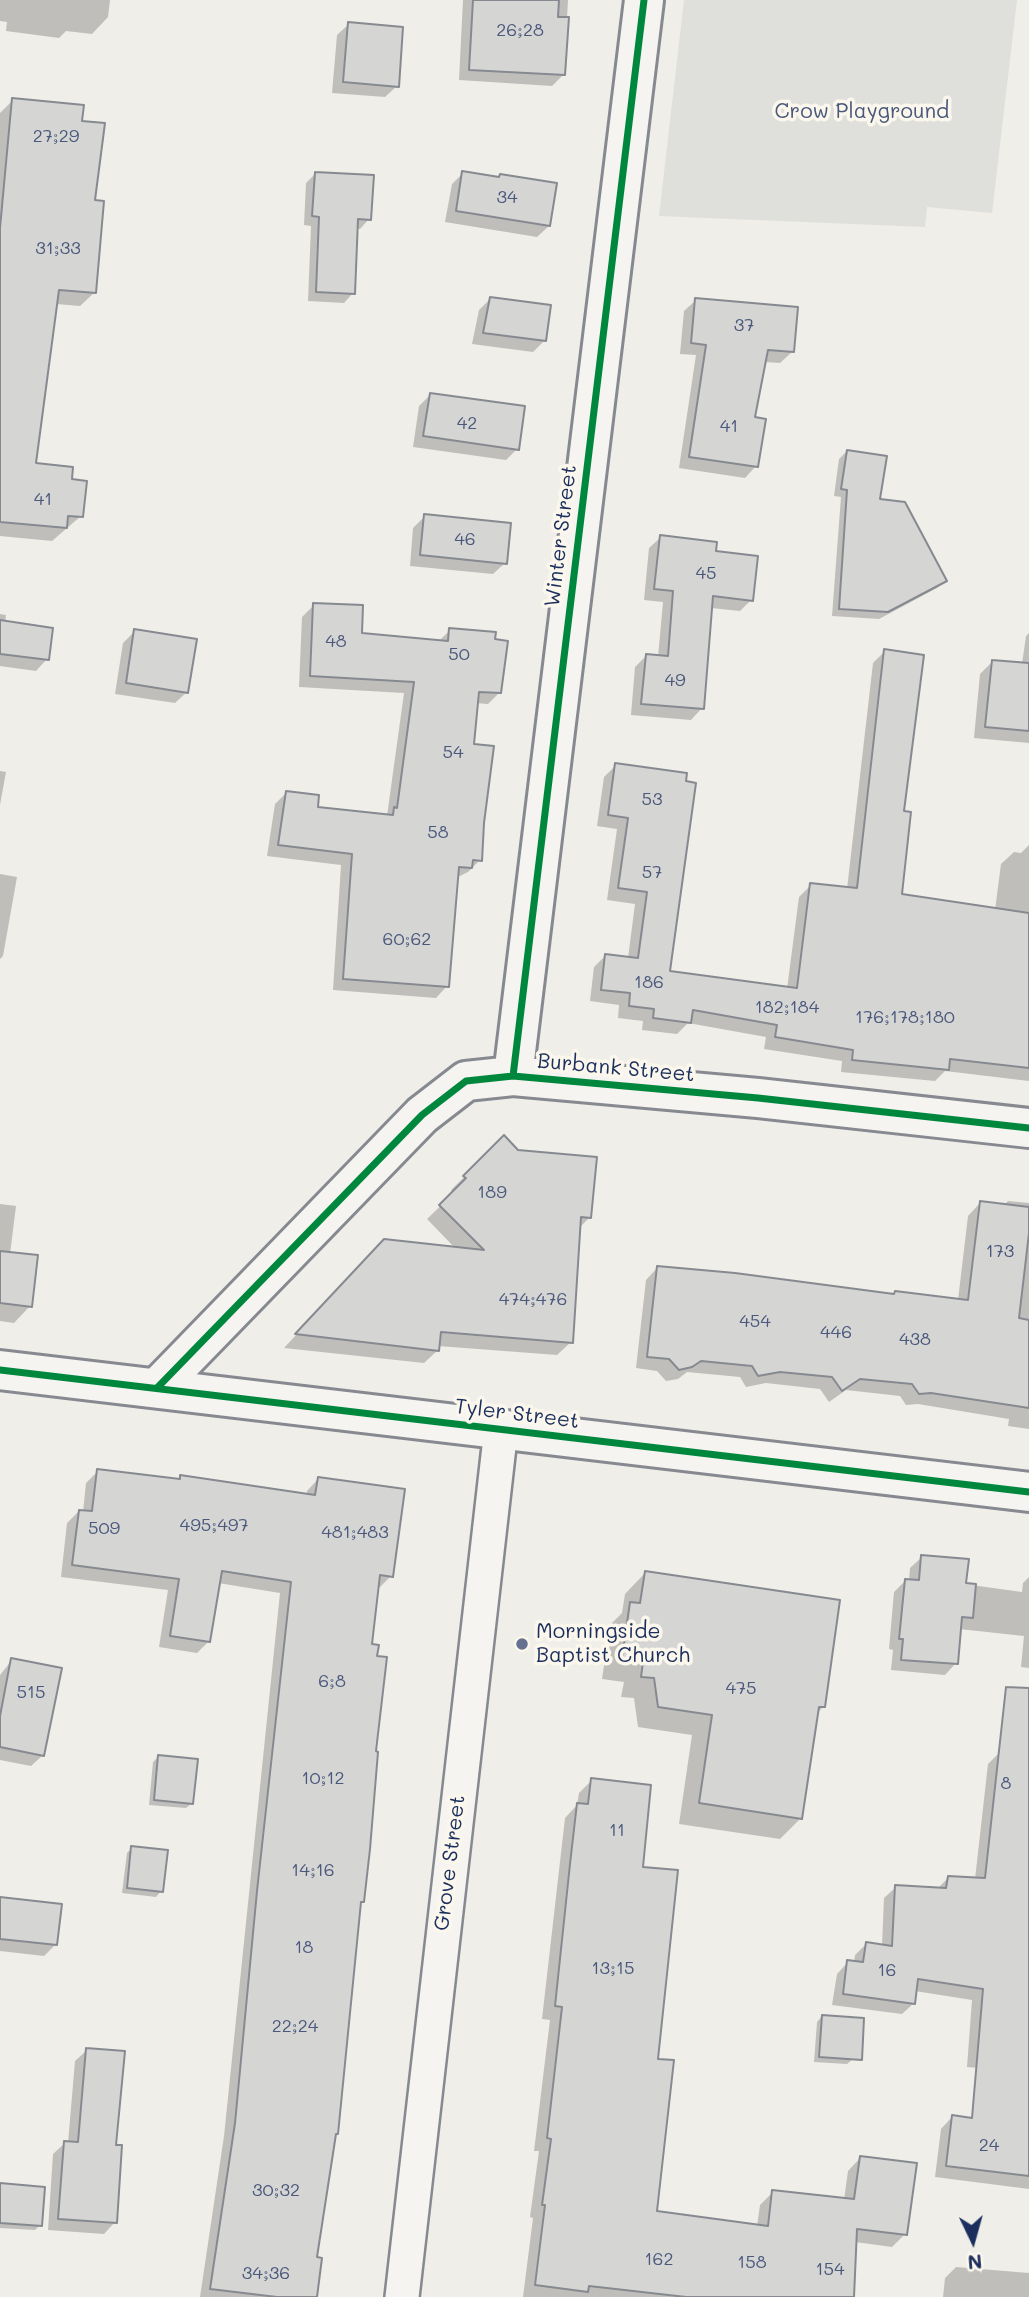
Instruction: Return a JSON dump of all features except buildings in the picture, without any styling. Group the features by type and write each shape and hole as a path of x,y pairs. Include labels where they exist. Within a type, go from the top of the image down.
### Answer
{"street":[{"name":"Winter Street","path":"513,1076 644,0"},
{"name":"Burbank Street","path":"157,1388 422,1115 466,1081 513,1076 758,1098 1029,1128"},
{"name":"Tyler Street","path":"0,1370 1029,1492"},
{"name":"Grove Street","path":"401,2297 501,1429"}],"green space":[{"name":"Crow Playground","path":"684,0 1017,0 992,213 927,207 925,227 659,216"}],"cycle path":[{"path":"513,1076 644,0"},
{"path":"157,1388 422,1115 466,1081 513,1076 758,1098 1029,1128"},
{"path":"0,1370 1029,1492"}],"place":[{"name":"Morningside Baptist Church","path":"522,1644"}]}
